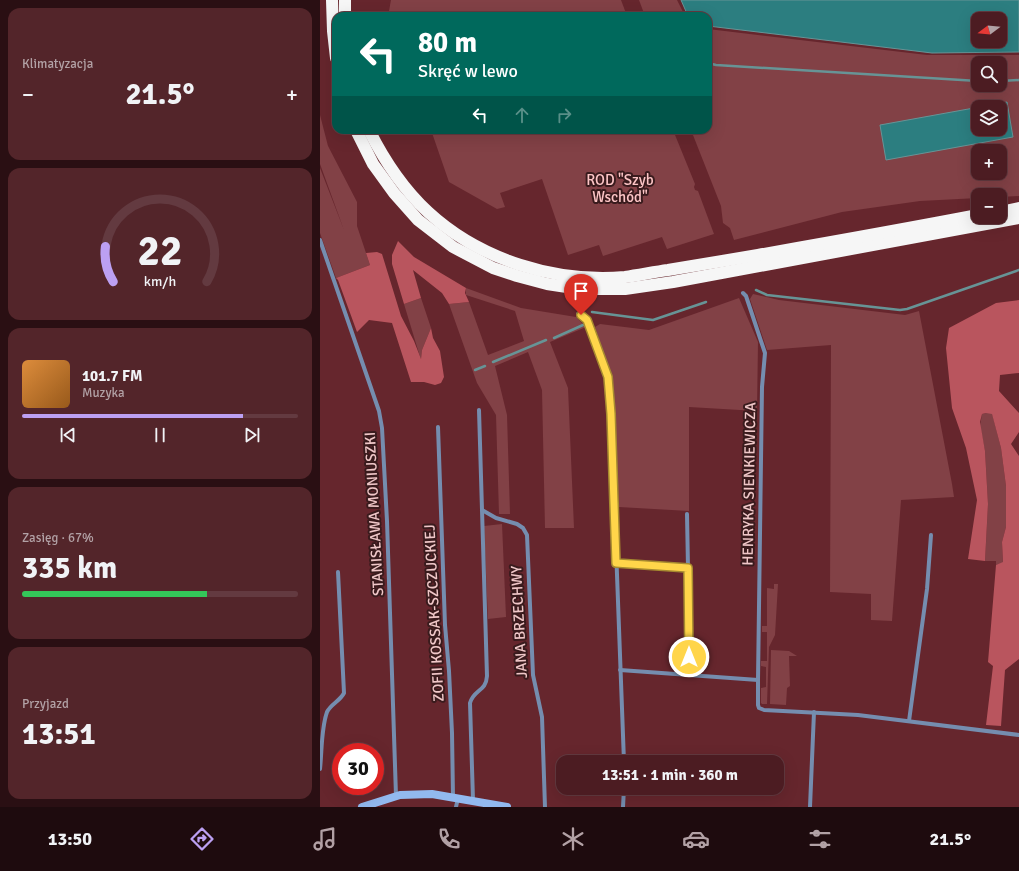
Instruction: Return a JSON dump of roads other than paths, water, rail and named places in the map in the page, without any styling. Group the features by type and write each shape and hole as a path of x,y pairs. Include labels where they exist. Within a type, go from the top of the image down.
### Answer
{"highway":[{"path":"332,0 332,12"},
{"path":"345,0 345,12"},
{"path":"358,134 373,164 394,193 418,220 453,247 493,268 517,276 547,284 580,289 625,289 674,282 1019,218"},
{"path":"371,134 382,154 402,184 428,212 463,239 498,256 550,273 586,277 624,277 971,217"},
{"path":"1007,211 1019,208"}],"street":[{"name":"STANISŁAWA MONIUSZKI","path":"320,240 379,411 382,428 396,796"},
{"name":"HENRYKA SIENKIEWICZA","path":"743,294 746,296 765,353 762,387 758,680 758,705 760,709 858,715 1019,735"},
{"path":"578,314 587,320 608,377 611,414 624,755"},
{"path":"473,800 470,703 472,697 487,683 479,410"},
{"name":"ZOFII KOSSAK-SZCZUCKIEJ","path":"438,427 445,625 449,671 456,807"},
{"name":"JANA BRZECHWY","path":"482,510 496,518 517,524 523,528 527,535 533,675 542,717 545,807"},
{"path":"687,514 689,675"},
{"path":"909,721 927,589 931,535"},
{"path":"616,563 688,568"},
{"path":"320,769 324,724 328,711 332,704 342,697 344,693 338,572"},
{"path":"620,670 758,680"},
{"path":"810,807 814,712"},
{"path":"362,807 396,796 408,794 432,794 501,806"},
{"path":"623,807 624,795"}],"water":[{"path":"681,0 1019,0 1019,52 932,53 712,26 712,12 686,12"},
{"path":"1007,102 1013,137 886,160 880,125 971,108 971,136 1007,136"}],"waterway":[{"path":"712,64 971,81"},
{"path":"1007,81 1019,80"},
{"path":"756,290 767,295 900,310 907,309 1019,270"},
{"path":"592,312 653,320 706,302"},
{"path":"554,338 583,325"},
{"path":"493,362 546,340"},
{"path":"475,370 485,366"}],"park label":[{"name":"ROD \"Szyb Wschód\"","path":"620,188"}]}
